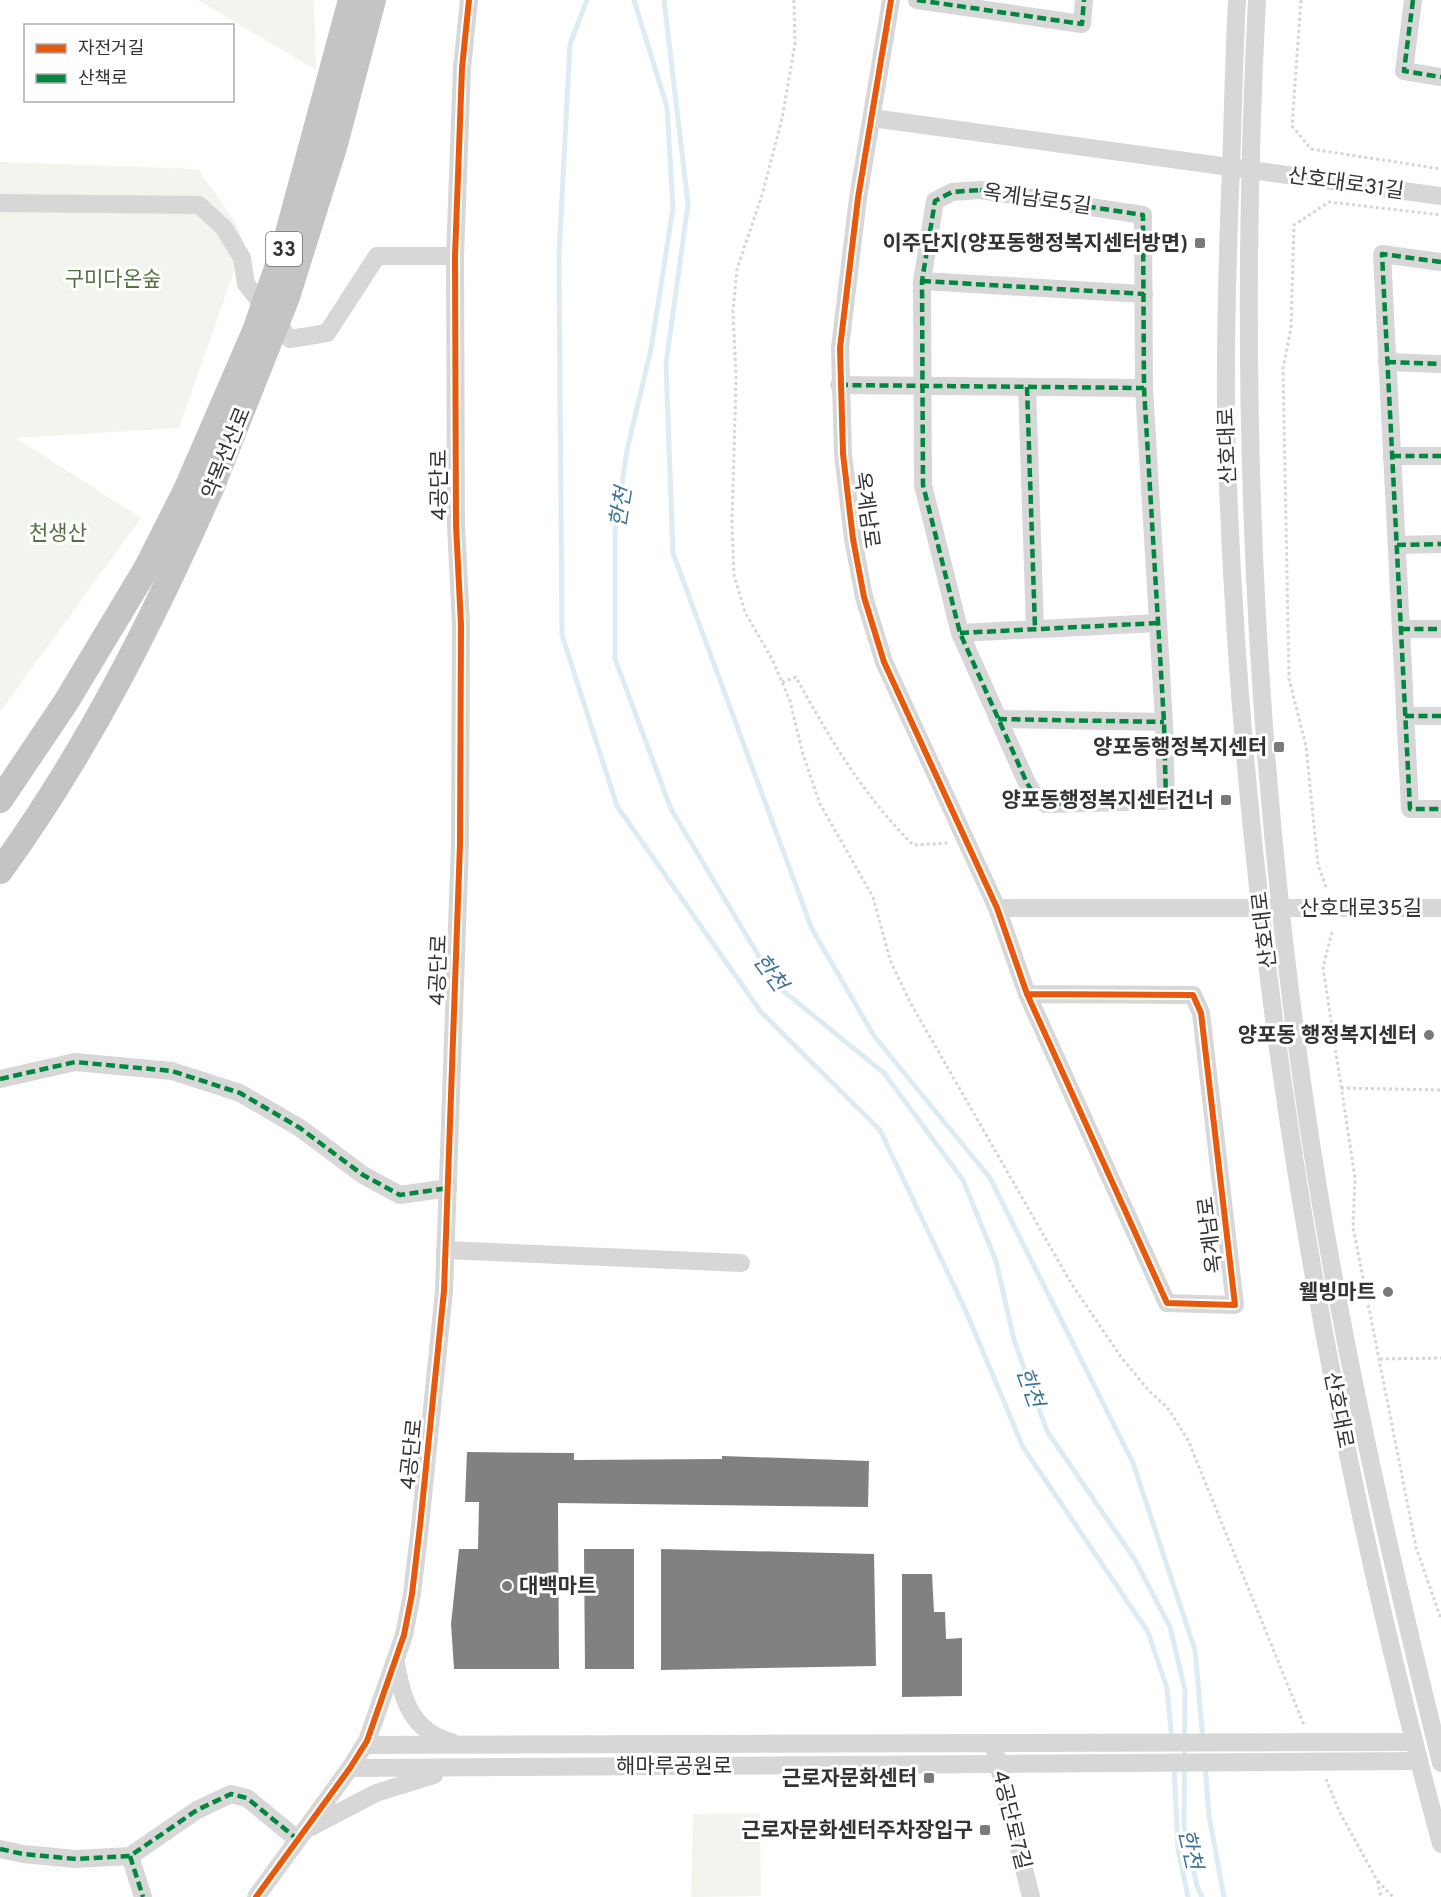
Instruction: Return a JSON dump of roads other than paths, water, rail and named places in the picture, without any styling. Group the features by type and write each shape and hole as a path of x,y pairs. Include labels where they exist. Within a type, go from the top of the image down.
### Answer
{"highway":[{"name":"약목선산로","path":"0,871 37,820 81,750 155,610 284,248 351,0"},
{"name":"약목선산로","path":"0,800 73,692 146,569 200,487 287,297 335,144 373,0"}],"street":[{"name":"4공단로","path":"256,1897 350,1768 364,1745 395,1661 412,1594 444,1291 448,1188 460,844 461,636 456,525 455,256 462,68 468,0"},
{"name":"옥계남로","path":"891,0 848,266 840,348 839,385 844,465 853,539 864,597 884,662 997,908 1027,994 1167,1303 1235,1305 1201,1013 1193,995 1027,994"},
{"path":"917,0 1082,24 1084,0"},
{"path":"1224,0 1224,114 1231,166"},
{"name":"산호대로","path":"1237,0 1225,340 1227,459 1234,595 1260,908 1280,1072 1342,1431 1414,1742 1441,1844"},
{"name":"산호대로","path":"1257,0 1250,170 1254,547 1280,908 1303,1089 1328,1246 1407,1623 1438,1742 1441,1762"},
{"path":"1254,48 1270,0"},
{"path":"1413,0 1404,71 1441,77"},
{"name":"산호대로31길","path":"872,118 1441,196"},
{"name":"옥계남로5길","path":"980,190 1143,215 1144,294 1144,388 1164,722 1166,801 1046,804 1036,798 1027,783 960,633 923,485 922,281 935,201 952,192 980,190"},
{"path":"0,203 199,206 224,228 242,258 246,284 290,339 327,333 377,256 455,256"},
{"path":"1441,262 1382,254 1410,809 1441,809"},
{"path":"922,281 1144,294"},
{"path":"1387,362 1441,364"},
{"path":"839,385 1144,388"},
{"path":"1027,387 1035,628"},
{"path":"1392,456 1441,456"},
{"path":"1397,544 1441,544"},
{"path":"960,633 1158,623"},
{"path":"1401,629 1441,629"},
{"path":"1405,716 1441,716"},
{"path":"998,719 1164,722"},
{"path":"997,908 1280,908"},
{"name":"산호대로35길","path":"1280,908 1441,908"},
{"path":"0,1079 75,1062 172,1071 240,1093 300,1128 363,1175 400,1195 448,1188"},
{"path":"445,1250 741,1263"},
{"path":"395,1661 401,1690 410,1712 420,1726 436,1737 465,1745"},
{"path":"1414,1742 1438,1742"},
{"name":"해마루공원로","path":"364,1745 1414,1742"},
{"name":"4공단로7길","path":"993,1743 1031,1897"},
{"path":"1419,1761 1441,1762"},
{"name":"해마루공원로","path":"350,1768 1419,1761"},
{"path":"0,1849 23,1854 76,1859 130,1856 197,1810 231,1794 247,1798 301,1835 376,1793 461,1767"},
{"path":"130,1856 143,1897"}],"waterway":[{"path":"587,0 570,44 559,255 562,635 617,806 761,1012 880,1130 965,1309 1023,1447 1148,1632 1167,1688 1172,1741"},
{"name":"한천","path":"634,0 667,107 673,208 651,349 627,450 615,532 615,659 671,809 776,985 884,1073 963,1180 996,1261 1014,1340 1047,1431 1135,1560 1170,1627 1185,1690 1184,1826 1197,1886 1202,1897"},
{"path":"664,0 688,204 666,364 673,553 812,929 874,1036 990,1178 1133,1463 1195,1650 1203,1740"},
{"path":"1205,1764 1209,1816 1224,1897"},
{"path":"1174,1765 1178,1849 1188,1897"}],"place":[{"name":"이주단지(양포동행정복지센터방면)","path":"1200,243"},
{"name":"양포동행정복지센터","path":"1279,747"},
{"name":"양포동행정복지센터건너","path":"1226,800"},
{"name":"양포동 행정복지센터","path":"1429,1035"},
{"name":"웰빙마트","path":"1388,1292"},
{"name":"대백마트","path":"507,1586"},
{"name":"근로자문화센터","path":"929,1778"},
{"name":"근로자문화센터주차장입구","path":"985,1830"}],"park label":[{"name":"구미다온숲","path":"113,279"},
{"name":"천생산","path":"58,533"}]}
